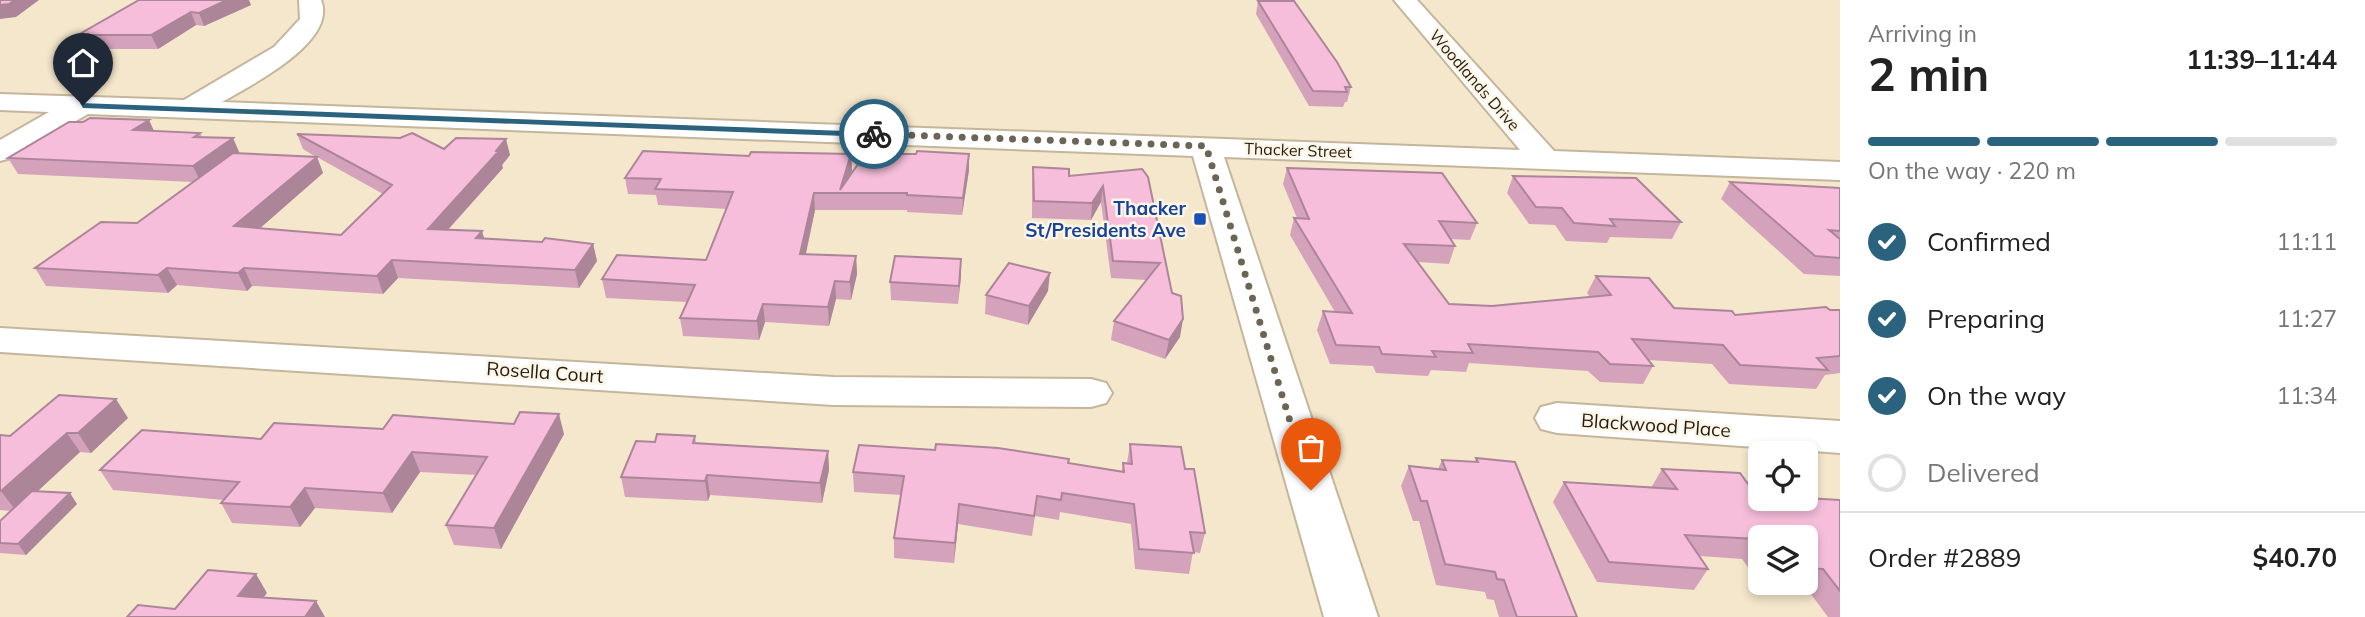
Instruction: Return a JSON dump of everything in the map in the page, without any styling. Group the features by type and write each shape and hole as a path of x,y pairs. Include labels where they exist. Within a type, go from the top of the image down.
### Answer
{"street":[{"path":"190,109 273,59 295,41 307,30 313,19 310,0"},
{"name":"Woodlands Drive","path":"1405,0 1545,160"},
{"name":"Thacker Street","path":"0,102 1840,171"},
{"path":"0,152 83,105"},
{"path":"1206,146 1351,617"},
{"name":"Rosella Court","path":"0,340 833,391 1091,393"},
{"name":"Blackwood Place","path":"1557,418 1840,437"}],"building":[{"path":"0,0 15,0 0,5"},
{"path":"139,0 227,0 199,13 191,12 151,35 78,35"},
{"path":"1258,1 1294,1 1337,62 1351,87 1345,87 1347,92 1313,91"},
{"path":"90,118 149,120 133,130 200,133 194,137 233,138 193,166 8,158 69,122 83,122"},
{"path":"412,133 444,149 456,138 506,139 496,151 498,152 428,229 482,231 476,238 542,242 545,238 593,244 575,270 392,260 377,276 244,268 238,273 167,268 158,275 35,268 101,222 137,223 233,153 317,157 234,226 341,235 392,185 297,134 400,138"},
{"path":"643,151 749,156 751,152 851,154 840,190 865,154 916,154 917,151 969,154 963,198 907,193 814,193 800,254 856,256 850,282 835,281 828,307 763,304 757,321 680,318 695,285 602,279 617,255 706,260 733,192 655,189 661,179 625,178"},
{"path":"1033,167 1069,169 1069,176 1142,169 1148,177 1172,293 1181,296 1183,319 1169,340 1114,321 1160,263 1113,261 1103,186 1092,203 1034,201"},
{"path":"1287,168 1442,173 1477,223 1439,221 1455,246 1404,244 1449,304 1492,306 1611,295 1596,276 1649,278 1674,308 1732,311 1735,315 1826,307 1840,310 1840,356 1817,358 1828,370 1740,365 1723,345 1632,339 1653,366 1610,364 1598,352 1468,344 1473,353 1432,351 1436,357 1382,354 1379,347 1336,345 1323,311 1352,313 1294,218 1309,219"},
{"path":"1513,176 1636,178 1681,222 1610,219 1615,226 1574,223 1562,208 1536,207"},
{"path":"1730,182 1840,188 1840,231 1829,230 1840,239 1840,258 1815,256"},
{"path":"895,256 961,259 959,286 890,282"},
{"path":"1009,263 1050,273 1029,306 986,295"},
{"path":"59,395 116,399 78,433 67,433 0,491 0,435 10,436"},
{"path":"520,412 559,414 494,528 446,525 487,457 412,452 383,493 305,488 290,507 221,503 239,482 100,470 142,430 261,439 274,423 383,429 393,415 514,424"},
{"path":"657,434 695,436 693,443 828,451 820,483 707,475 705,481 621,477 636,441 655,442"},
{"path":"936,444 998,448 1069,459 1068,463 1124,472 1123,463 1132,464 1130,444 1181,447 1185,469 1194,469 1205,533 1190,532 1194,553 1139,549 1134,504 1062,493 1061,500 1037,496 1034,516 959,504 955,543 894,538 904,476 853,472 859,445 935,450"},
{"path":"1476,458 1515,462 1577,617 1517,617 1504,580 1497,579 1495,572 1445,564 1427,501 1421,501 1409,466 1446,470 1442,460 1478,462"},
{"path":"1662,469 1740,473 1748,484 1748,511 1818,511 1818,499 1840,500 1840,591 1823,569 1818,569 1818,525 1748,525 1748,538 1685,535 1708,569 1609,562 1564,482 1677,489"},
{"path":"32,491 70,493 18,544 0,543 0,521"},
{"path":"208,570 256,574 238,596 316,601 305,617 127,617 138,605 175,609"}],"way so far":[{"path":"874,134 1206,146 1311,490"}],"place":[{"name":"Thacker St/Presidents Ave","path":"1200,219"}],"route":[{"path":"83,105 874,134"}]}
